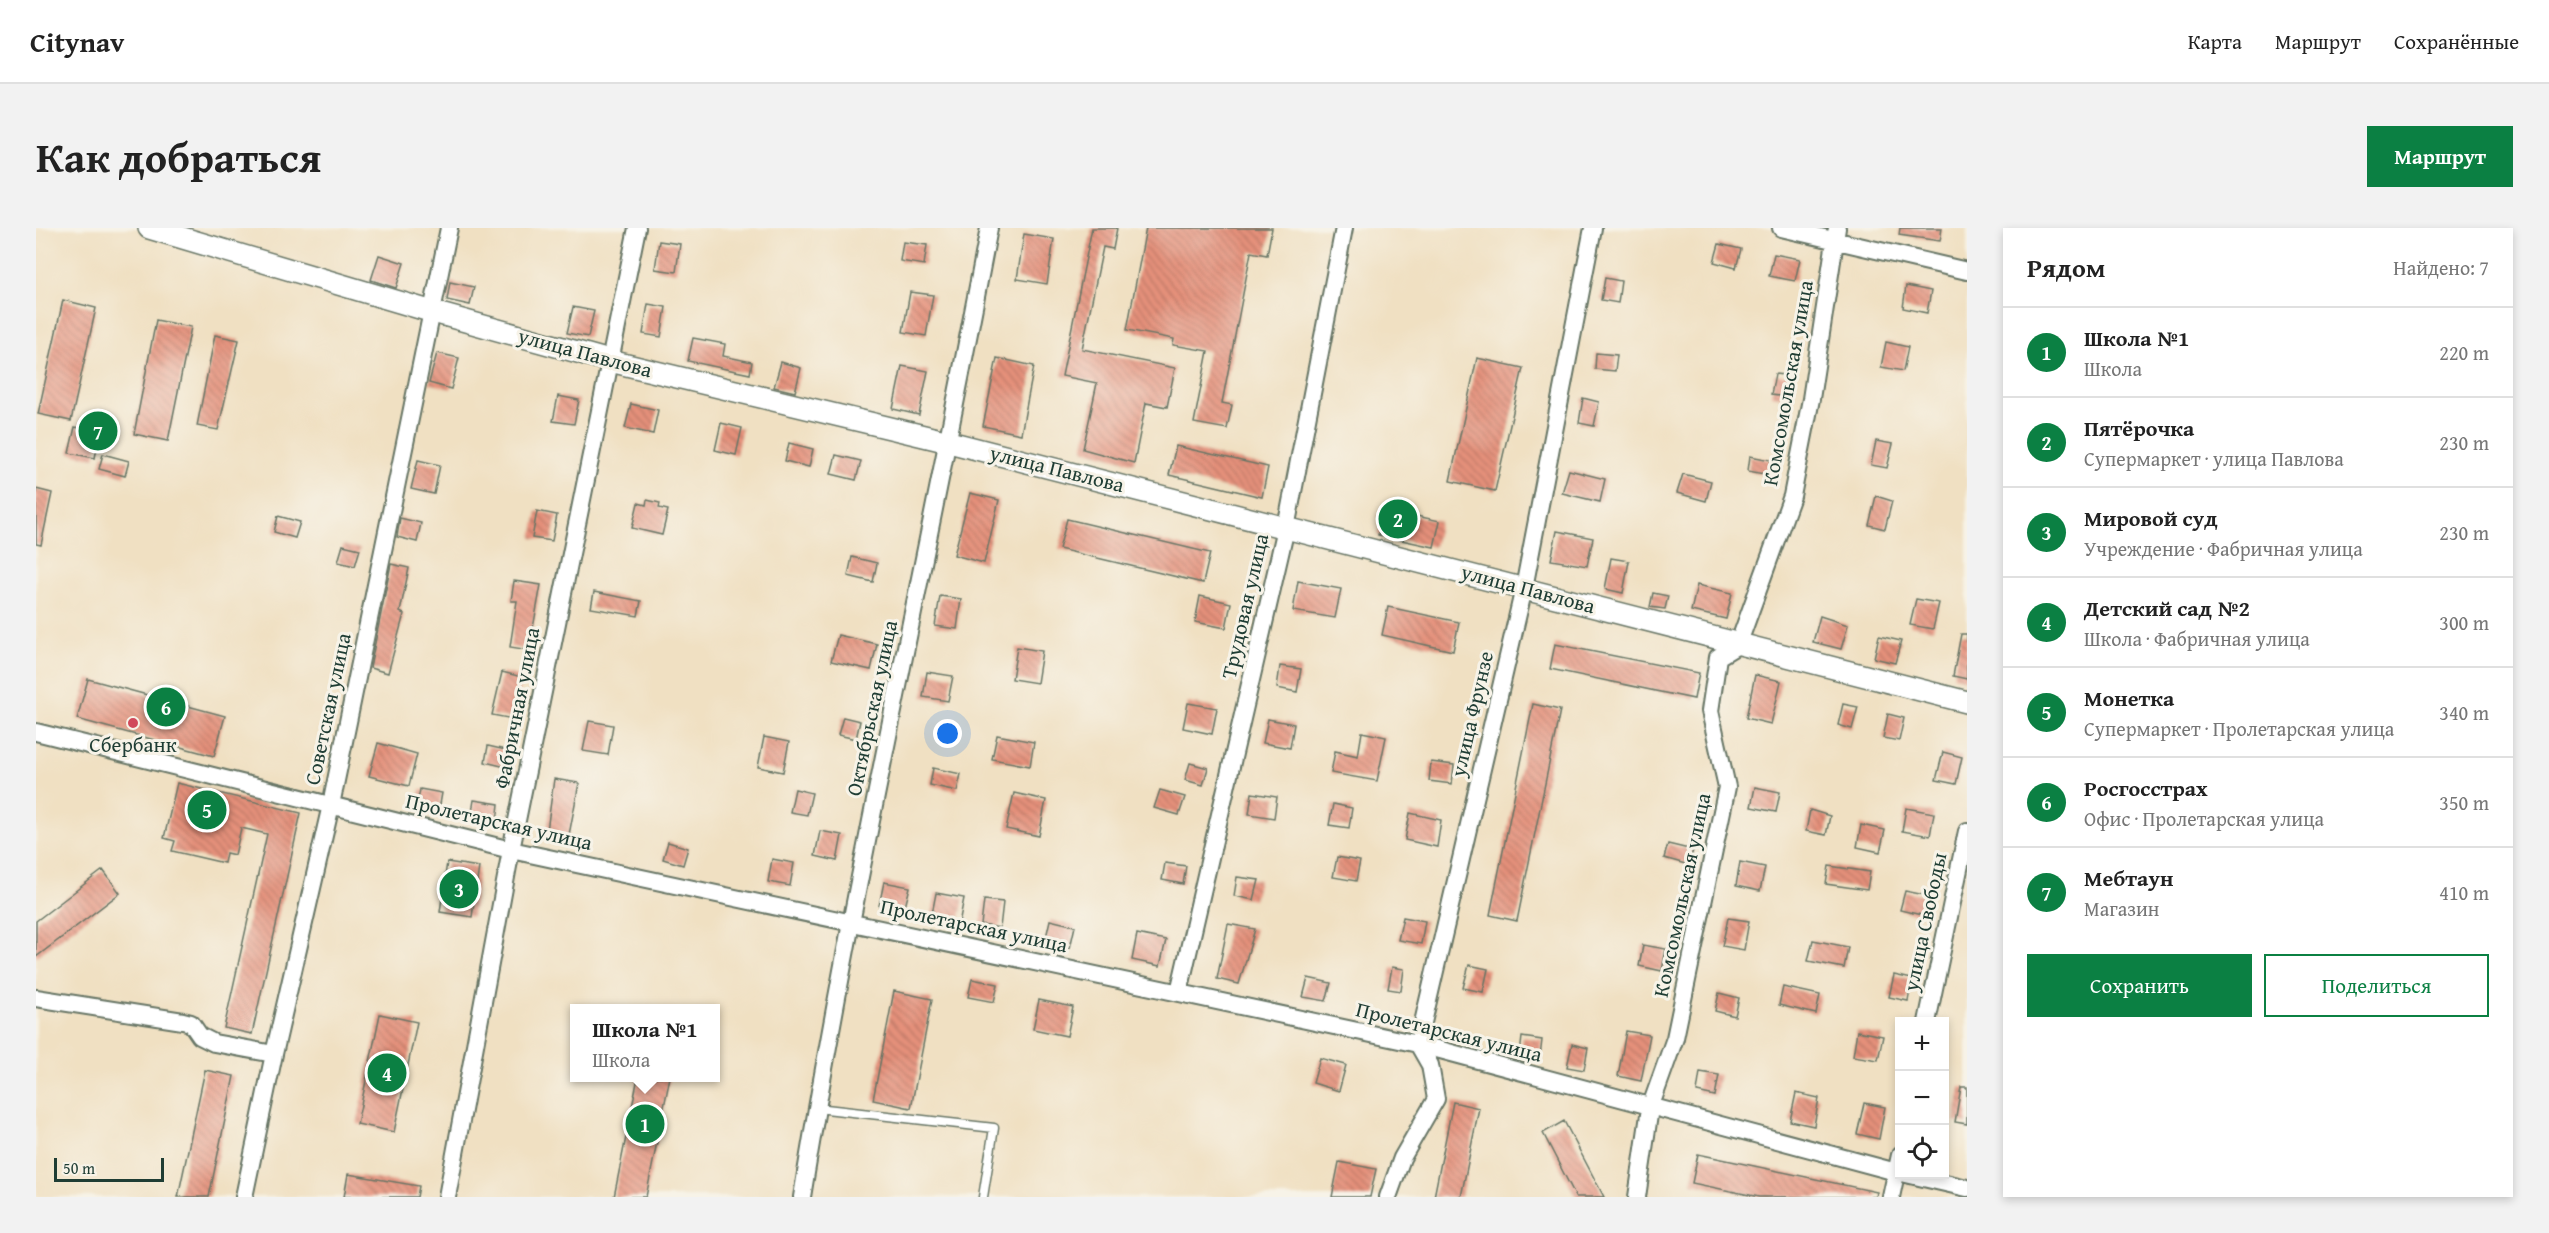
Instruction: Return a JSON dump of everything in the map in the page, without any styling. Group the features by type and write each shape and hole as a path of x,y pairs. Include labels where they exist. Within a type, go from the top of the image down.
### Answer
{"street":[{"name":"улица Павлова","path":"149,228 433,312 610,361 949,442 1967,702"},
{"name":"Советская улица","path":"244,1197 331,805 449,228"},
{"name":"Фабричная улица","path":"447,1197 512,850 637,228"},
{"name":"Октябрьская улица","path":"802,1197 850,923 949,442 989,228"},
{"name":"Трудовая улица","path":"1179,992 1286,528 1344,228"},
{"name":"улица Фрунзе","path":"1418,1044 1524,588 1593,228"},
{"path":"1781,228 1836,235 1967,271"},
{"name":"Комсомольская улица","path":"1637,1197 1650,1108 1675,1038 1727,787 1710,711 1718,657 1738,645 1792,496 1811,399 1836,235"},
{"name":"Пролетарская улица","path":"36,732 512,850 1418,1044 1650,1108 1895,1172"},
{"name":"улица Свободы","path":"1928,1017 1967,831"},
{"path":"36,998 183,1021 191,1023 200,1036 214,1043 274,1054"},
{"path":"1388,1197 1402,1158 1436,1099 1430,1065 1418,1044"},
{"path":"1891,1197 1898,1179"},
{"name":"Пролетарская улица","path":"1927,1179 1967,1188"}],"lane":[{"path":"817,1108 994,1128 983,1197"}],"building":[{"path":"1092,228 1117,228 1113,249 1103,247 1082,349 1175,368 1167,407 1146,403 1134,463 1083,449 1097,383 1062,376"},
{"path":"1146,228 1272,228 1267,255 1251,252 1222,403 1232,405 1227,429 1194,423 1208,351 1173,345 1174,339 1127,330"},
{"path":"1900,228 1942,228 1940,241 1899,235"},
{"path":"1024,234 1054,239 1047,284 1017,279"},
{"path":"659,241 680,244 676,272 655,269"},
{"path":"903,242 927,245 924,265 900,261"},
{"path":"1719,244 1741,249 1736,268 1714,262"},
{"path":"1774,254 1800,259 1795,281 1769,276"},
{"path":"379,255 404,263 396,288 371,280"},
{"path":"1605,278 1621,281 1618,303 1601,300"},
{"path":"450,282 474,287 470,305 447,300"},
{"path":"1906,286 1931,291 1927,313 1903,308"},
{"path":"910,292 933,295 926,336 903,332"},
{"path":"63,300 96,308 71,421 38,414"},
{"path":"648,304 666,307 661,337 643,334"},
{"path":"573,307 594,311 588,337 567,333"},
{"path":"156,320 191,327 168,441 134,434"},
{"path":"215,335 239,340 218,430 197,426"},
{"path":"693,338 725,344 723,356 752,362 750,374 688,361"},
{"path":"1886,342 1908,347 1903,371 1881,367"},
{"path":"437,353 459,358 451,389 429,383"},
{"path":"1596,353 1617,355 1615,371 1595,369"},
{"path":"997,358 1034,366 1021,434 983,426"},
{"path":"1477,358 1523,368 1495,491 1450,481"},
{"path":"781,362 801,368 795,392 774,387"},
{"path":"902,366 928,371 919,415 893,409"},
{"path":"1775,374 1792,376 1788,397 1771,395"},
{"path":"558,396 579,400 574,424 553,421"},
{"path":"1583,398 1599,402 1594,426 1579,423"},
{"path":"631,404 658,410 653,434 625,428"},
{"path":"721,423 742,428 736,455 715,450"},
{"path":"75,427 100,433 95,458 69,453"},
{"path":"1876,441 1893,444 1887,468 1871,465"},
{"path":"789,443 813,449 809,467 785,461"},
{"path":"1176,446 1268,467 1262,497 1169,475"},
{"path":"103,454 129,461 125,476 99,469"},
{"path":"836,455 861,461 856,480 831,474"},
{"path":"1750,456 1771,460 1770,475 1748,471"},
{"path":"418,460 440,465 434,494 411,489"},
{"path":"1569,470 1605,479 1600,502 1562,493"},
{"path":"1683,474 1711,481 1706,501 1677,493"},
{"path":"36,489 52,493 41,545 36,544"},
{"path":"970,493 999,500 984,563 954,555"},
{"path":"1876,496 1892,501 1885,529 1869,525"},
{"path":"647,500 660,503 659,508 668,510 662,535 632,528 638,503 646,505"},
{"path":"1384,509 1440,521 1434,547 1378,535"},
{"path":"537,511 557,515 552,541 532,538"},
{"path":"278,516 300,522 295,538 274,532"},
{"path":"400,518 421,523 417,542 397,537"},
{"path":"1067,519 1210,553 1203,583 1059,549"},
{"path":"1557,531 1593,538 1587,566 1551,560"},
{"path":"343,545 360,549 355,566 338,562"},
{"path":"852,557 877,563 873,582 848,576"},
{"path":"1611,558 1629,561 1623,593 1605,589"},
{"path":"391,564 409,568 400,612 404,614 388,673 370,668"},
{"path":"514,581 541,585 529,650 510,647 517,601 511,601"},
{"path":"1298,581 1341,589 1335,618 1293,611"},
{"path":"1697,585 1732,593 1726,619 1691,611"},
{"path":"594,592 641,601 638,616 591,608"},
{"path":"1653,593 1668,596 1665,609 1650,607"},
{"path":"940,596 961,599 957,629 935,626"},
{"path":"1200,596 1231,603 1226,628 1195,622"},
{"path":"1916,599 1939,603 1933,629 1910,625"},
{"path":"1388,607 1459,622 1453,651 1382,635"},
{"path":"1820,616 1848,625 1841,649 1813,642"},
{"path":"1961,634 1967,634 1967,679 1953,676"},
{"path":"838,635 877,644 871,670 831,661"},
{"path":"1879,636 1901,641 1895,663 1874,658"},
{"path":"1555,644 1699,673 1694,699 1550,669"},
{"path":"1017,647 1042,651 1037,683 1012,679"},
{"path":"1280,666 1301,669 1297,692 1277,688"},
{"path":"502,672 522,677 513,719 492,715"},
{"path":"927,672 953,676 948,701 923,697"},
{"path":"1755,675 1781,681 1771,724 1746,718"},
{"path":"88,679 225,716 214,756 77,719"},
{"path":"1188,703 1217,708 1212,734 1183,728"},
{"path":"1533,704 1560,710 1517,921 1490,915"},
{"path":"1843,704 1858,707 1852,729 1838,725"},
{"path":"1888,714 1904,718 1899,741 1883,738"},
{"path":"843,717 860,721 856,739 838,735"},
{"path":"1268,719 1294,724 1290,748 1263,743"},
{"path":"589,721 613,725 608,755 583,751"},
{"path":"1362,732 1386,737 1377,781 1331,773 1335,751 1358,756"},
{"path":"997,735 1034,742 1030,766 992,759"},
{"path":"764,737 789,742 783,772 758,767"},
{"path":"378,743 417,754 409,786 369,776"},
{"path":"488,746 510,751 506,767 485,762"},
{"path":"1943,752 1962,757 1956,784 1936,780"},
{"path":"1431,762 1454,765 1452,784 1429,781"},
{"path":"1190,763 1208,768 1203,785 1185,780"},
{"path":"933,768 961,774 957,791 930,785"},
{"path":"554,779 579,783 569,835 547,831"},
{"path":"177,783 301,813 252,1034 224,1028 267,834 241,828 235,855 226,853 224,863 172,851 175,841 164,838"},
{"path":"1755,787 1780,792 1776,812 1751,807"},
{"path":"420,789 442,793 439,810 417,806"},
{"path":"795,789 812,793 807,815 790,812"},
{"path":"1160,790 1185,797 1179,815 1154,808"},
{"path":"1014,793 1046,800 1039,836 1006,829"},
{"path":"1252,793 1277,797 1274,818 1249,814"},
{"path":"474,800 499,804 497,822 471,818"},
{"path":"1333,804 1352,808 1349,828 1329,825"},
{"path":"1906,808 1934,813 1930,836 1902,831"},
{"path":"1810,810 1830,816 1826,835 1806,831"},
{"path":"1410,813 1441,820 1437,847 1405,840"},
{"path":"1861,825 1885,830 1880,852 1857,847"},
{"path":"820,831 842,835 837,861 815,856"},
{"path":"668,842 688,848 683,865 663,859"},
{"path":"1668,844 1693,850 1689,865 1664,858"},
{"path":"1337,857 1360,861 1356,881 1333,877"},
{"path":"772,859 794,863 790,886 768,882"},
{"path":"447,862 479,867 472,917 440,912"},
{"path":"1740,862 1765,867 1760,891 1736,886"},
{"path":"1165,863 1186,866 1183,884 1162,880"},
{"path":"1829,866 1870,872 1867,890 1826,884"},
{"path":"103,870 120,893 36,957 36,921"},
{"path":"1237,877 1259,880 1254,900 1234,896"},
{"path":"884,882 910,887 904,911 879,906"},
{"path":"1905,891 1930,896 1926,916 1900,910"},
{"path":"936,893 964,898 959,924 931,919"},
{"path":"984,900 1003,902 1000,928 981,925"},
{"path":"1403,917 1425,921 1421,944 1398,940"},
{"path":"1728,918 1749,921 1744,950 1722,946"},
{"path":"1050,920 1075,926 1070,948 1045,942"},
{"path":"1228,924 1255,929 1239,984 1217,979"},
{"path":"1137,934 1166,940 1160,966 1132,960"},
{"path":"1813,940 1848,947 1844,968 1808,961"},
{"path":"1643,945 1666,949 1662,971 1639,966"},
{"path":"1469,965 1488,969 1483,992 1463,988"},
{"path":"1392,967 1404,969 1401,991 1388,989"},
{"path":"1894,975 1912,979 1908,1001 1889,997"},
{"path":"1308,978 1331,983 1326,1001 1303,997"},
{"path":"972,979 998,984 994,1002 968,997"},
{"path":"1783,987 1820,995 1816,1014 1779,1005"},
{"path":"894,991 932,999 911,1108 873,1100"},
{"path":"1719,993 1739,998 1735,1016 1715,1011"},
{"path":"1039,1000 1073,1007 1067,1036 1033,1029"},
{"path":"380,1014 417,1022 394,1132 357,1124"},
{"path":"1626,1031 1650,1035 1641,1081 1618,1076"},
{"path":"1857,1031 1883,1036 1878,1060 1853,1056"},
{"path":"1522,1037 1542,1040 1540,1057 1520,1054"},
{"path":"1572,1044 1588,1048 1584,1070 1567,1067"},
{"path":"1320,1058 1346,1065 1339,1091 1313,1083"},
{"path":"205,1070 234,1076 209,1197 178,1197"},
{"path":"1700,1072 1719,1075 1715,1096 1697,1092"},
{"path":"637,1082 669,1082 646,1197 614,1197"},
{"path":"1961,1087 1967,1087 1967,1124 1955,1122"},
{"path":"1796,1093 1819,1098 1814,1126 1790,1121"},
{"path":"1453,1102 1479,1108 1461,1197 1434,1197"},
{"path":"1864,1103 1885,1107 1879,1139 1857,1134"},
{"path":"1564,1121 1604,1197 1576,1197 1543,1133"},
{"path":"1698,1154 1877,1192 1876,1197 1759,1197 1692,1183"},
{"path":"1339,1162 1376,1169 1370,1197 1332,1197"},
{"path":"348,1174 419,1186 417,1197 344,1197"}],"place":[{"name":"Мебтаун","path":"98,431"},
{"name":"Пятёрочка","path":"1398,519"},
{"name":"Росгосстрах","path":"166,707"},
{"name":"Сбербанк","path":"133,723"},
{"name":"Монетка","path":"207,810"},
{"name":"Мировой суд","path":"459,889"},
{"name":"Детский сад №2","path":"387,1073"},
{"name":"Школа №1","path":"645,1124"}]}
